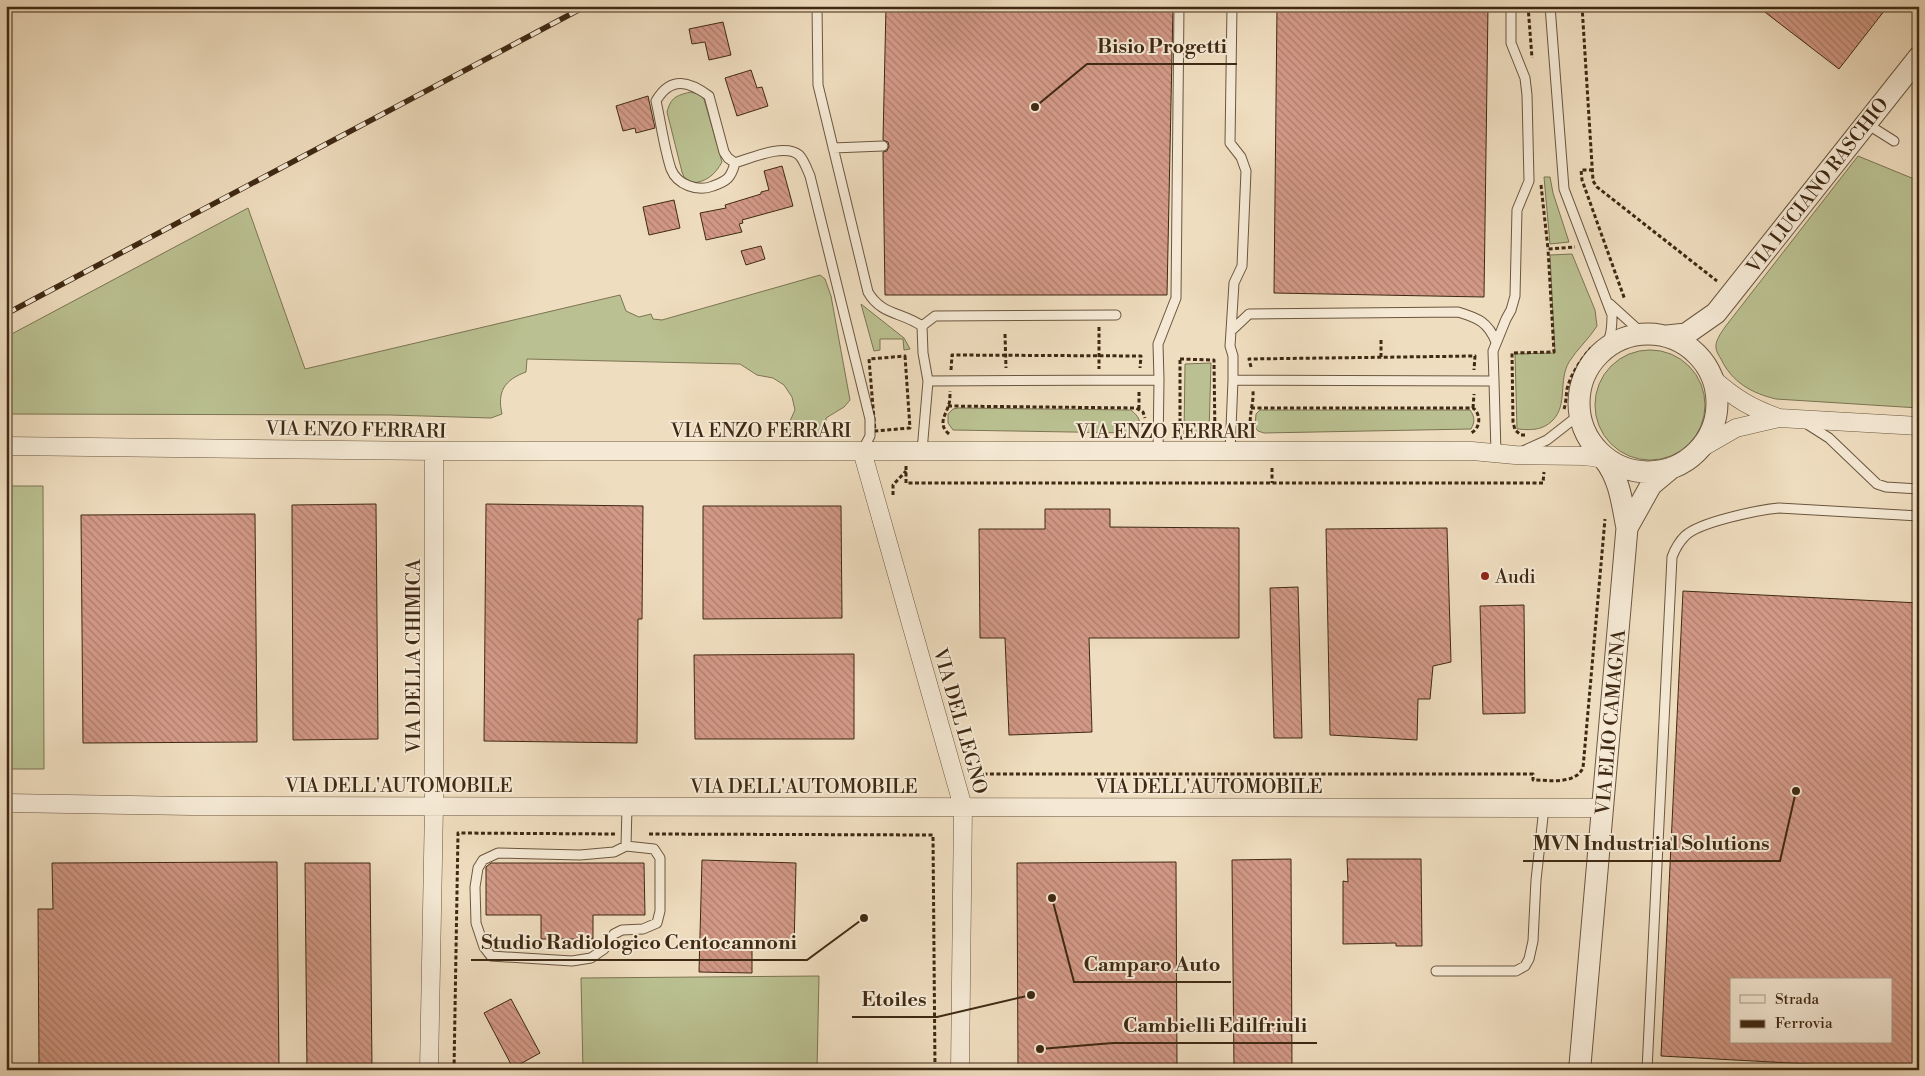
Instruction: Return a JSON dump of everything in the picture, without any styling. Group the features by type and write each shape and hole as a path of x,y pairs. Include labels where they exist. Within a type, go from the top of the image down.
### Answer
{"street":[{"name":"VIA LUCIANO RASCHIO","path":"1716,313 1704,344 1709,372 1717,395 1716,415 1710,435 1703,447 1681,464 1669,470 1647,473 1633,471 1604,460 1571,414 1578,397 1582,379 1598,347 1622,338 1643,334 1667,336 1686,334 1716,313 1919,57"},
{"name":"VIA LUCIANO RASCHIO","path":"1667,336 1682,342 1695,352 1709,372"},
{"path":"1709,372 1732,396 1752,408 1786,419"},
{"path":"1703,447 1736,428 1786,419 1919,426"},
{"name":"VIA ENZO FERRARI","path":"6,446 434,452 1472,451 1516,455 1563,455 1604,460"},
{"name":"VIA DEL LEGNO","path":"862,451 963,807 960,1070"},
{"name":"VIA DELLA CHIMICA","path":"429,1070 434,806 434,452"},
{"name":"VIA ELIO CAMAGNA","path":"1580,1068 1627,528 1620,489 1613,470 1604,460"},
{"name":"VIA ELIO CAMAGNA","path":"1627,528 1651,485 1669,470"},
{"name":"VIA DELL'AUTOMOBILE","path":"6,803 627,807 1602,808"}],"lane":[{"path":"817,6 818,85 868,292 873,301 881,308 912,319 922,326"},
{"path":"1158,452 1158,344 1176,298 1179,6"},
{"path":"1230,452 1233,380 1230,346 1234,283 1242,266 1246,171 1241,157 1230,143 1232,6"},
{"path":"1496,453 1493,351 1513,304 1517,210 1529,181 1527,95 1525,78 1511,43 1511,6"},
{"path":"1550,6 1564,189 1612,315 1610,336 1598,347"},
{"path":"689,83 709,96 724,152 735,163 732,175 723,182 707,188 696,188 682,183 672,171 656,101 666,88 689,83"},
{"path":"1866,124 1894,141"},
{"path":"834,148 883,146"},
{"path":"735,163 786,149 798,155 806,165 813,185 870,419 870,436 862,451"},
{"path":"1606,300 1643,334"},
{"path":"1231,332 1249,314 1458,312 1478,318 1491,330 1496,342"},
{"path":"922,326 935,316 1116,315"},
{"path":"922,326 923,353 928,381 922,452"},
{"path":"928,381 1159,380"},
{"path":"1233,380 1494,382"},
{"path":"1516,455 1547,440 1571,414"},
{"path":"1786,419 1809,425 1821,432 1877,484 1886,487 1919,489"},
{"path":"1647,1070 1672,556 1685,536 1697,528 1761,510 1779,508 1919,516"},
{"path":"626,846 628,834 627,807"},
{"path":"1436,971 1516,971 1526,966 1533,941 1536,880 1544,808"},
{"path":"626,846 654,849 660,858 660,910 657,923 643,929 622,930 614,934 604,949 591,958 582,960 491,956 484,947 476,923 475,887 478,868 483,860 498,853 580,855 614,852 626,846"}],"path":[{"path":"1582,6 1593,181 1597,187 1717,281 1718,286"},
{"path":"1593,170 1581,170 1582,180 1626,302"},
{"path":"1533,435 1521,435 1515,430 1513,422 1512,353 1554,352 1548,249 1541,183"},
{"path":"1548,249 1577,247 1575,242"},
{"path":"1099,315 1099,369"},
{"path":"1006,334 1006,369"},
{"path":"1381,340 1382,357"},
{"path":"1571,414 1567,390 1572,376 1580,359 1598,347"},
{"path":"950,372 952,355 1140,356 1141,366"},
{"path":"905,356 910,428 874,431 869,359 905,356"},
{"path":"1252,369 1249,358 1475,356 1474,367"},
{"path":"1180,360 1214,360 1214,438 1180,438 1180,360"},
{"path":"950,390 948,406 944,412 944,426 946,432 952,435"},
{"path":"1139,393 1139,409"},
{"path":"1473,408 1474,399"},
{"path":"1254,402 1251,408 1251,432 1254,437"},
{"path":"948,406 1139,409 1143,412 1145,419 1144,427"},
{"path":"1251,408 1473,408 1477,412 1478,424 1475,431 1468,434"},
{"path":"893,496 893,485 906,471 906,484 1544,483 1543,472 1551,472"},
{"path":"967,779 972,782 984,782 984,774 1533,774 1533,780 1568,779 1577,776 1583,768 1605,514"},
{"path":"454,1070 458,833 932,835 935,1070"}],"green space":[{"path":"690,92 699,94 704,99 722,162 710,177 692,183 684,177 682,172 667,112 670,103 675,98"},
{"path":"1858,156 1919,181 1919,408 1767,397 1751,390 1737,380 1725,367 1716,349 1717,340 1725,327"},
{"path":"1544,177 1550,177 1553,193 1569,242 1550,244"},
{"path":"248,208 305,369 620,295 626,311 639,317 651,314 653,319 662,320 820,275 825,279 831,296 850,400 844,407 826,418 826,433 780,433 790,421 795,410 792,397 784,385 773,378 757,375 740,364 527,359 526,372 512,379 504,388 501,399 502,414 491,418 390,415 6,414 6,337"},
{"path":"1572,254 1595,310 1597,326 1569,362 1564,377 1562,400 1558,414 1549,424 1540,428 1517,429 1515,354 1555,353 1550,255"},
{"path":"861,304 904,338 910,349 904,350 903,339 880,339 880,350 874,351"},
{"path":"1650,350 1671,354 1689,366 1701,384 1705,405 1701,426 1689,444 1671,456 1650,460 1629,456 1611,444 1599,426 1595,405 1599,384 1611,366 1629,354"},
{"path":"1211,363 1209,434 1184,434 1185,364"},
{"path":"953,409 1131,410 1139,419 1140,427 1139,431 1130,433 953,430 948,423 948,414"},
{"path":"1260,410 1470,410 1474,420 1471,429 1264,433 1258,431 1255,427 1256,414"},
{"path":"6,486 43,486 44,769 6,769"},
{"path":"819,976 817,1070 583,1070 581,978"}],"building":[{"path":"886,6 1173,6 1167,295 885,295 883,152 887,151 889,146 888,142 883,140"},
{"path":"1277,6 1488,6 1484,297 1274,293"},
{"path":"1757,6 1888,6 1839,69"},
{"path":"723,22 731,55 709,60 705,42 692,44 689,29"},
{"path":"751,70 757,88 762,87 768,106 737,116 725,78"},
{"path":"648,96 655,128 636,133 635,128 623,131 616,106"},
{"path":"782,166 793,206 742,220 743,223 739,224 742,232 706,240 700,213 726,208 725,205 769,190 764,171"},
{"path":"674,200 680,228 649,235 643,207"},
{"path":"761,246 765,259 746,265 741,251"},
{"path":"376,504 378,739 293,740 292,505"},
{"path":"486,504 643,506 642,619 638,619 637,743 484,741"},
{"path":"703,506 841,506 842,618 703,619"},
{"path":"1045,509 1110,509 1110,527 1239,528 1239,638 1089,638 1092,732 1009,735 1005,638 980,638 979,529 1045,529"},
{"path":"255,514 257,742 83,743 81,515"},
{"path":"1447,528 1451,662 1433,666 1430,699 1418,699 1417,740 1330,735 1326,529"},
{"path":"1298,587 1302,738 1274,738 1270,588"},
{"path":"1683,591 1919,603 1919,1070 1661,1056"},
{"path":"1524,605 1525,713 1483,714 1480,606"},
{"path":"854,654 854,739 695,739 694,655"},
{"path":"1291,859 1292,1070 1234,1070 1232,860"},
{"path":"1347,859 1421,859 1422,946 1396,946 1396,943 1343,944 1343,881 1348,882"},
{"path":"702,860 796,863 794,949 752,948 752,973 699,972"},
{"path":"277,862 279,1070 39,1070 38,909 53,909 52,863"},
{"path":"1176,862 1177,1070 1018,1070 1017,863"},
{"path":"305,863 370,863 372,1070 307,1070"},
{"path":"491,863 644,863 645,915 593,915 593,939 541,939 541,915 486,915 486,867"},
{"path":"511,999 540,1053 513,1068 484,1013"}],"railway":[{"path":"6,314 586,6"}],"place":[{"name":"Bisio Progetti","path":"1035,107"},
{"name":"Audi","path":"1485,576"},
{"name":"MVN Industrial Solutions","path":"1796,791"},
{"name":"Camparo Auto","path":"1052,898"},
{"name":"Studio Radiologico Centocannoni","path":"864,918"},
{"name":"Etoiles","path":"1031,995"},
{"name":"Cambielli Edilfriuli","path":"1040,1049"}]}
